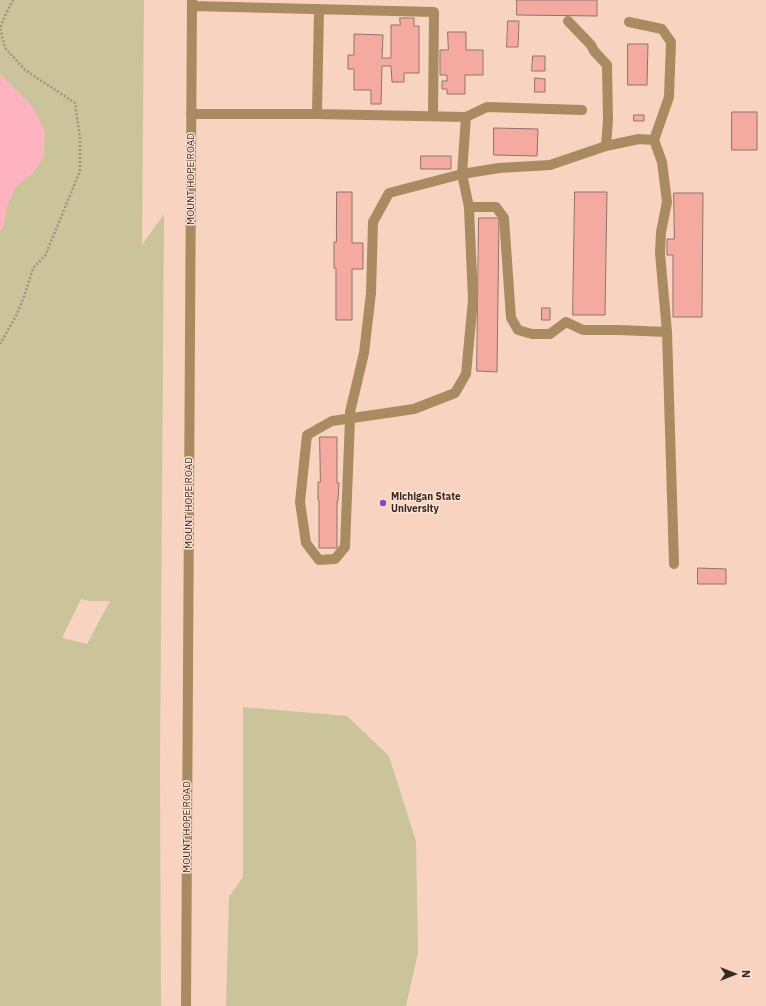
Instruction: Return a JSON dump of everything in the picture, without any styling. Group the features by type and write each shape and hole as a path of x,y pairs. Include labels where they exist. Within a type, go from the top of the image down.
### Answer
{"street":[{"path":"192,3 319,9 434,12 433,116"},
{"name":"MOUNT HOPE ROAD","path":"186,1006 192,3"},
{"path":"318,114 319,9"},
{"path":"568,21 591,45 594,51 607,65 608,120 606,146"},
{"path":"629,22 662,30 671,42 669,97 654,140 662,162 668,202 662,232 660,253 667,332 674,564"},
{"path":"191,114 318,114 466,117 487,108 582,110"},
{"path":"466,117 462,174 469,207 473,300 466,374 455,394 414,409 350,419 332,421 307,435 300,502 306,543 319,560 335,559 345,547 350,419 350,412 365,346 371,294 373,222 389,193 462,174 499,168 550,164 606,146 639,138 654,140"},
{"path":"469,207 496,207 504,218 511,318 518,330 532,334 550,334 566,322 583,330 667,332"}],"path":[{"path":"0,344 17,314 33,268 45,256 80,171 80,138 75,103 25,70 5,48 0,28 13,0"}],"shaded area":[{"name":"Michigan State University","path":"0,0 766,0 766,1006 0,1006"},
{"path":"0,0 144,0 142,245 164,214 160,769 161,1006 0,1006","holes":["81,599 89,601 110,601 87,644 62,638"]},
{"path":"0,74 32,106 45,131 44,156 33,173 16,186 7,207 3,228 0,231"},
{"path":"243,707 347,716 389,756 416,841 418,953 406,1006 226,1006 229,897 243,877"}],"building":[{"path":"517,0 597,0 597,16 517,15"},
{"path":"400,18 414,18 414,26 419,26 419,73 404,73 404,82 392,82 391,66 382,66 381,104 371,104 371,90 354,90 354,69 348,69 348,55 354,55 354,34 383,35 382,58 391,58 391,25 400,25"},
{"path":"508,21 519,21 518,47 507,47"},
{"path":"448,32 466,32 466,50 483,50 483,75 465,75 465,94 447,94 447,89 442,89 442,81 447,81 447,75 440,75 440,50 448,50"},
{"path":"628,44 648,44 647,85 628,85"},
{"path":"533,56 545,56 545,71 532,71"},
{"path":"535,78 545,79 545,92 535,92"},
{"path":"732,112 757,112 757,150 732,150"},
{"path":"634,115 644,115 644,121 634,121"},
{"path":"494,128 538,129 537,156 494,155"},
{"path":"421,156 451,156 451,169 421,169"},
{"path":"337,192 352,192 352,243 363,243 363,269 352,269 352,320 336,320 336,268 334,268 334,242 336,242"},
{"path":"575,192 607,192 605,315 573,315"},
{"path":"674,193 703,193 702,317 673,317 673,255 667,255 667,239 674,239"},
{"path":"479,218 499,218 497,372 477,371"},
{"path":"542,308 550,308 550,320 542,320"},
{"path":"320,437 337,437 337,483 339,483 337,501 337,548 319,548 318,482 320,482"},
{"path":"698,568 726,569 726,584 698,584"}],"place":[{"name":"Michigan State University","path":"383,503"}]}
